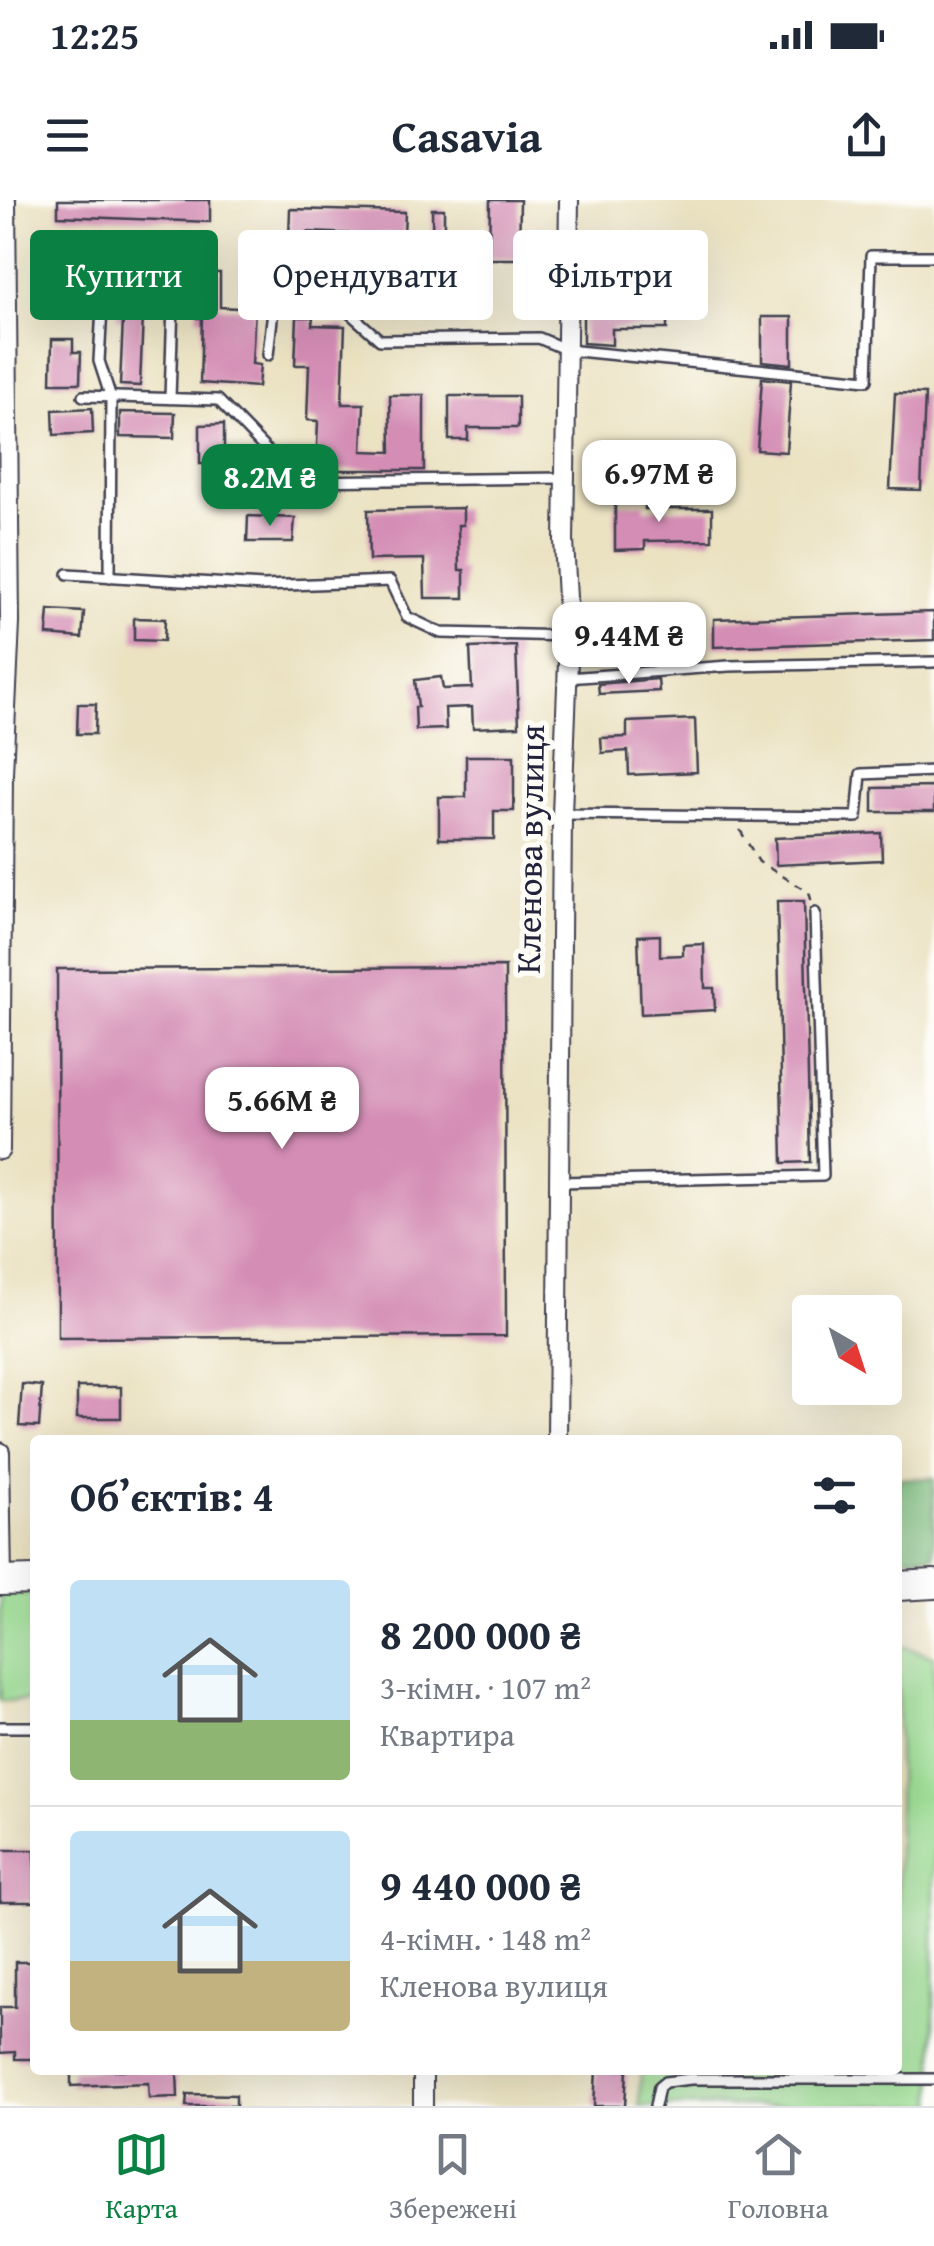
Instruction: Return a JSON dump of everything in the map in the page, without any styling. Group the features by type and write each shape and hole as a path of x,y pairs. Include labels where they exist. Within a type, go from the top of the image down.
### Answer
{"main road":[{"path":"1,1580 30,1580"},
{"path":"902,1586 934,1584"}],"street":[{"path":"0,1150 2,773 10,623 6,200"},
{"name":"Кленова вулиця","path":"557,1435 562,814 569,636 564,478 569,200"},
{"path":"0,1452 1,1580"},
{"path":"422,2075 423,2106"}],"lane":[{"path":"268,355 272,310 344,308 380,340 539,338 566,350 867,380 871,256 934,256"},
{"path":"101,320 99,361 111,398 110,578"},
{"path":"170,399 172,320"},
{"path":"84,396 218,400 296,482 564,478"},
{"path":"68,574 263,586 390,582 407,617 441,633 569,636"},
{"path":"565,678 729,666 934,662"},
{"path":"562,814 857,817 861,774 934,771"},
{"path":"559,1182 824,1176 815,913"},
{"path":"0,1728 30,1727"},
{"path":"655,2106 659,2087 691,2078 934,2078"}],"path":[{"path":"732,816 759,862 809,892 815,913"}],"green space":[{"path":"934,1478 934,1556 902,1557 902,1479"},
{"path":"0,1594 30,1594 30,1701 0,1701"},
{"path":"902,1646 934,1656 934,2106 639,2106 641,2075 902,2075"}],"building":[{"path":"58,200 210,200 210,222 58,216"},
{"path":"490,200 520,200 519,230 513,230 513,259 493,259 493,230 489,230"},
{"path":"290,209 405,212 404,230 289,230"},
{"path":"432,209 444,209 444,230 432,230"},
{"path":"220,273 220,307 238,308 238,320 254,320 252,364 260,365 258,387 200,383 202,320 218,320"},
{"path":"762,317 792,317 792,364 762,361"},
{"path":"123,320 143,320 140,386 120,385"},
{"path":"297,320 313,320 312,325 345,326 342,404 364,404 362,451 391,452 390,395 424,395 424,470 316,470 318,421 307,420 309,365 295,365"},
{"path":"583,320 667,320 667,329 612,329 612,345 583,343"},
{"path":"52,339 73,339 73,352 81,352 80,383 51,383"},
{"path":"762,378 791,381 786,452 757,450"},
{"path":"895,393 925,394 921,490 890,489"},
{"path":"449,396 518,396 518,428 468,428 468,440 449,440"},
{"path":"92,408 93,433 54,435 53,410"},
{"path":"120,412 175,413 174,438 120,437"},
{"path":"224,424 224,464 200,464 200,425"},
{"path":"645,503 645,509 712,509 712,540 645,541 645,549 615,550 615,504"},
{"path":"463,508 463,525 458,525 464,598 425,598 424,559 369,560 368,510"},
{"path":"248,516 295,518 293,542 247,542"},
{"path":"49,610 84,612 82,638 47,635"},
{"path":"934,612 934,640 714,647 714,619"},
{"path":"134,618 165,619 164,641 134,640"},
{"path":"516,646 519,726 473,728 472,707 445,708 446,729 416,730 415,680 441,677 443,689 472,688 470,648"},
{"path":"658,679 659,691 599,694 598,684"},
{"path":"78,704 96,704 95,734 77,734"},
{"path":"695,719 697,772 629,775 628,751 602,753 601,738 627,737 627,722"},
{"path":"466,756 514,756 514,811 494,811 494,839 439,839 439,797 466,797"},
{"path":"934,787 934,812 873,812 873,788"},
{"path":"881,833 882,860 776,865 775,838"},
{"path":"777,901 804,901 810,1162 783,1163"},
{"path":"660,935 660,956 683,955 683,945 704,944 705,988 714,988 715,1010 641,1014 638,936"},
{"path":"505,967 506,1336 58,1338 57,969"},
{"path":"22,1384 42,1386 39,1427 19,1426"},
{"path":"77,1387 121,1387 121,1418 77,1418"},
{"path":"0,1850 30,1850 30,1902 0,1902"},
{"path":"15,1962 30,1962 30,2059 15,2059 15,2052 0,2053 0,2007 15,2007"},
{"path":"71,2075 177,2075 178,2097 149,2098 148,2083 71,2086"},
{"path":"596,2075 627,2075 625,2106 594,2106"},
{"path":"187,2094 236,2095 236,2106 186,2106"}]}
